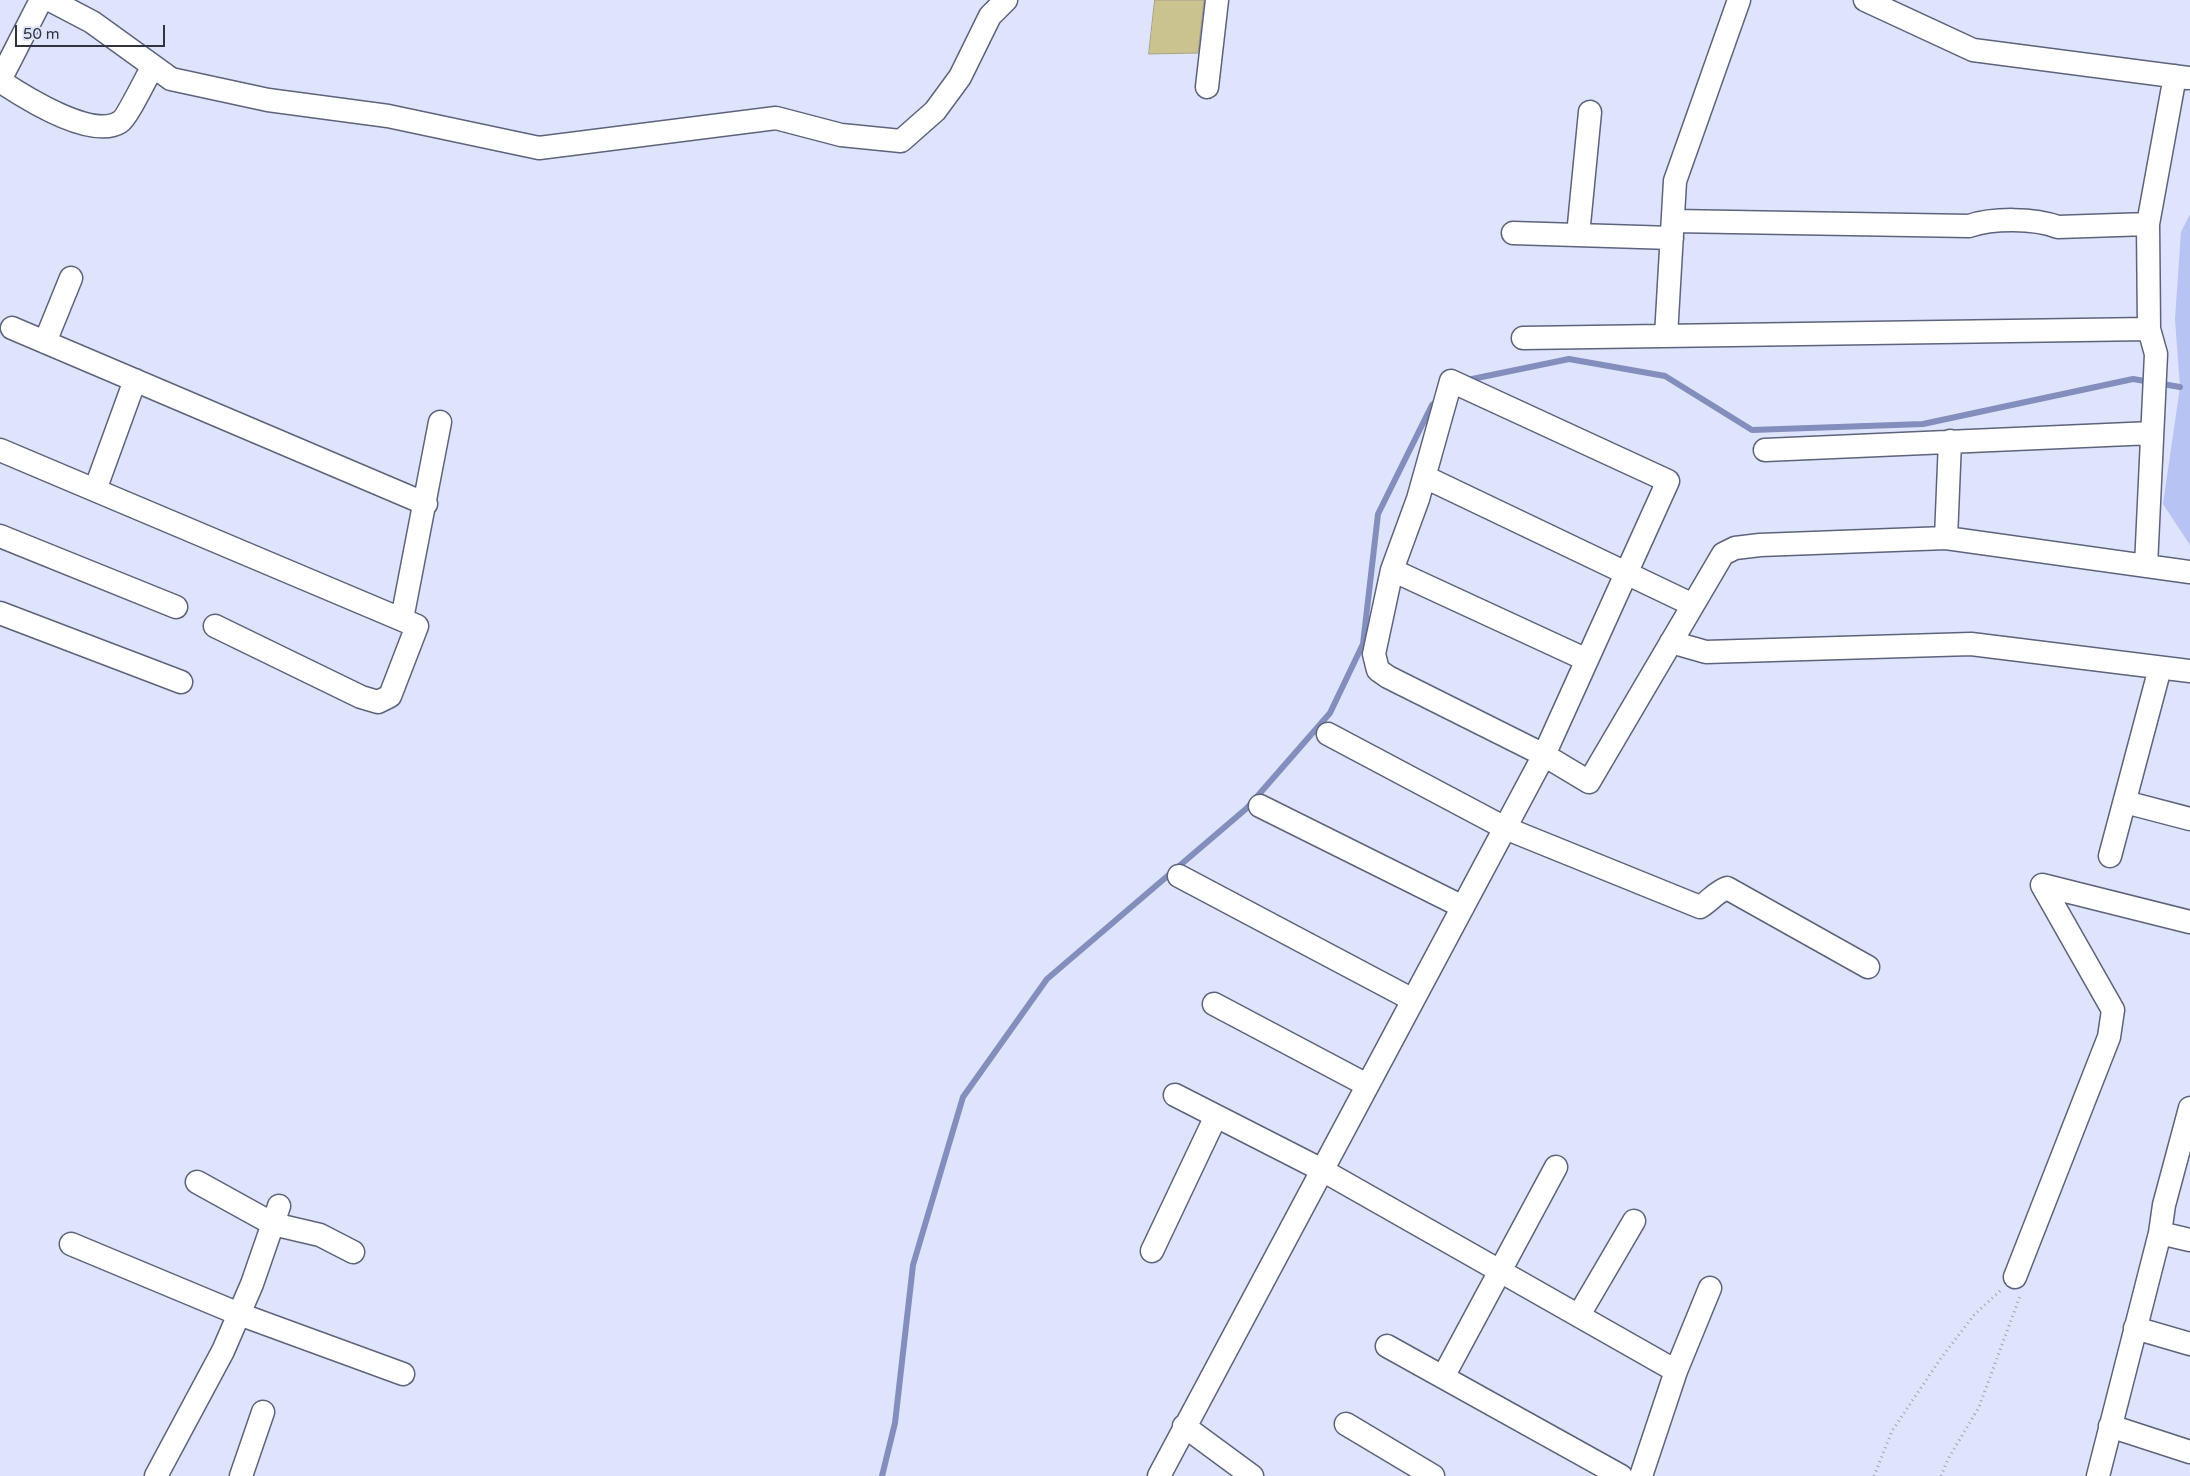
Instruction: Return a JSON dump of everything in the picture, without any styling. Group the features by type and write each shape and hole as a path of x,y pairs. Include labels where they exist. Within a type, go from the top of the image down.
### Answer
{"street":[{"path":"40,0 0,81 37,105 89,125 107,128 121,122 153,66"},
{"path":"50,0 92,22 171,80 268,100 388,116 539,148 776,118 841,134 901,141 940,105 960,77 990,16 1006,0"},
{"path":"1208,87 1217,0"},
{"path":"1666,336 1675,180 1739,0"},
{"path":"1864,0 1973,50 2182,77 2148,224 2149,329 2156,354 2146,566"},
{"path":"1578,235 1590,112"},
{"path":"1513,233 1578,235 1672,229 1969,226 1984,221 2045,222 2058,227 2148,224"},
{"path":"45,342 71,278"},
{"path":"12,328 426,504"},
{"path":"1523,338 2149,329"},
{"path":"95,490 136,380"},
{"path":"1159,1476 1544,755 1668,481 1451,381 1425,477 1392,570 1374,654 1378,670 1388,677 1544,755 1589,782 1723,554 1735,548 1760,545 1946,538 2190,572"},
{"path":"402,619 426,504 440,422"},
{"path":"1765,450 2152,432"},
{"path":"1946,538 1950,441"},
{"path":"0,450 417,626 390,696 378,702 361,697 215,626"},
{"path":"1425,477 1693,605"},
{"path":"0,536 176,607"},
{"path":"1392,570 1587,660"},
{"path":"0,614 181,682"},
{"path":"1671,642 1706,652 1970,644 2190,671"},
{"path":"2110,856 2160,668"},
{"path":"1328,734 1506,828 1700,907 1707,903 1718,891 1727,888 1868,966"},
{"path":"2125,802 2190,819"},
{"path":"1260,806 1463,907"},
{"path":"1179,876 1413,1000"},
{"path":"2014,1277 2109,1037 2113,1010 2042,885 2190,922"},
{"path":"1214,1004 1367,1085"},
{"path":"1176,1095 1322,1170 1676,1371"},
{"path":"1152,1251 1216,1116"},
{"path":"2098,1476 2134,1328 2160,1233 2164,1206 2188,1122"},
{"path":"1443,1377 1556,1167"},
{"path":"197,1182 276,1215 353,1252"},
{"path":"156,1476 223,1351 252,1284 276,1215"},
{"path":"1578,1315 1634,1221"},
{"path":"2160,1233 2190,1240"},
{"path":"71,1244 239,1314 403,1374"},
{"path":"1641,1476 1676,1371 1710,1288"},
{"path":"2134,1328 2190,1344"},
{"path":"1387,1346 1621,1476"},
{"path":"241,1476 263,1412"},
{"path":"1346,1424 1433,1476"},
{"path":"1184,1426 1252,1476"},
{"path":"2110,1426 2190,1452"}],"path":[{"path":"1874,1476 1892,1432 1940,1358 1974,1315 2014,1277 2023,1288 1993,1370 1979,1406 1948,1459 1941,1476"}],"shaded area":[{"path":"2190,214 2190,545 2163,504 2180,387 2175,319 2181,232"}],"building":[{"path":"1155,0 1204,0 1198,53 1149,54"}],"waterway":[{"path":"1467,382 1472,379 1569,359 1665,376 1752,430 1923,424 2133,379 2180,387"},
{"path":"882,1476 895,1423 913,1265 963,1097 1047,979 1247,808 1330,713 1363,644 1378,514 1432,405 1439,400"}]}
